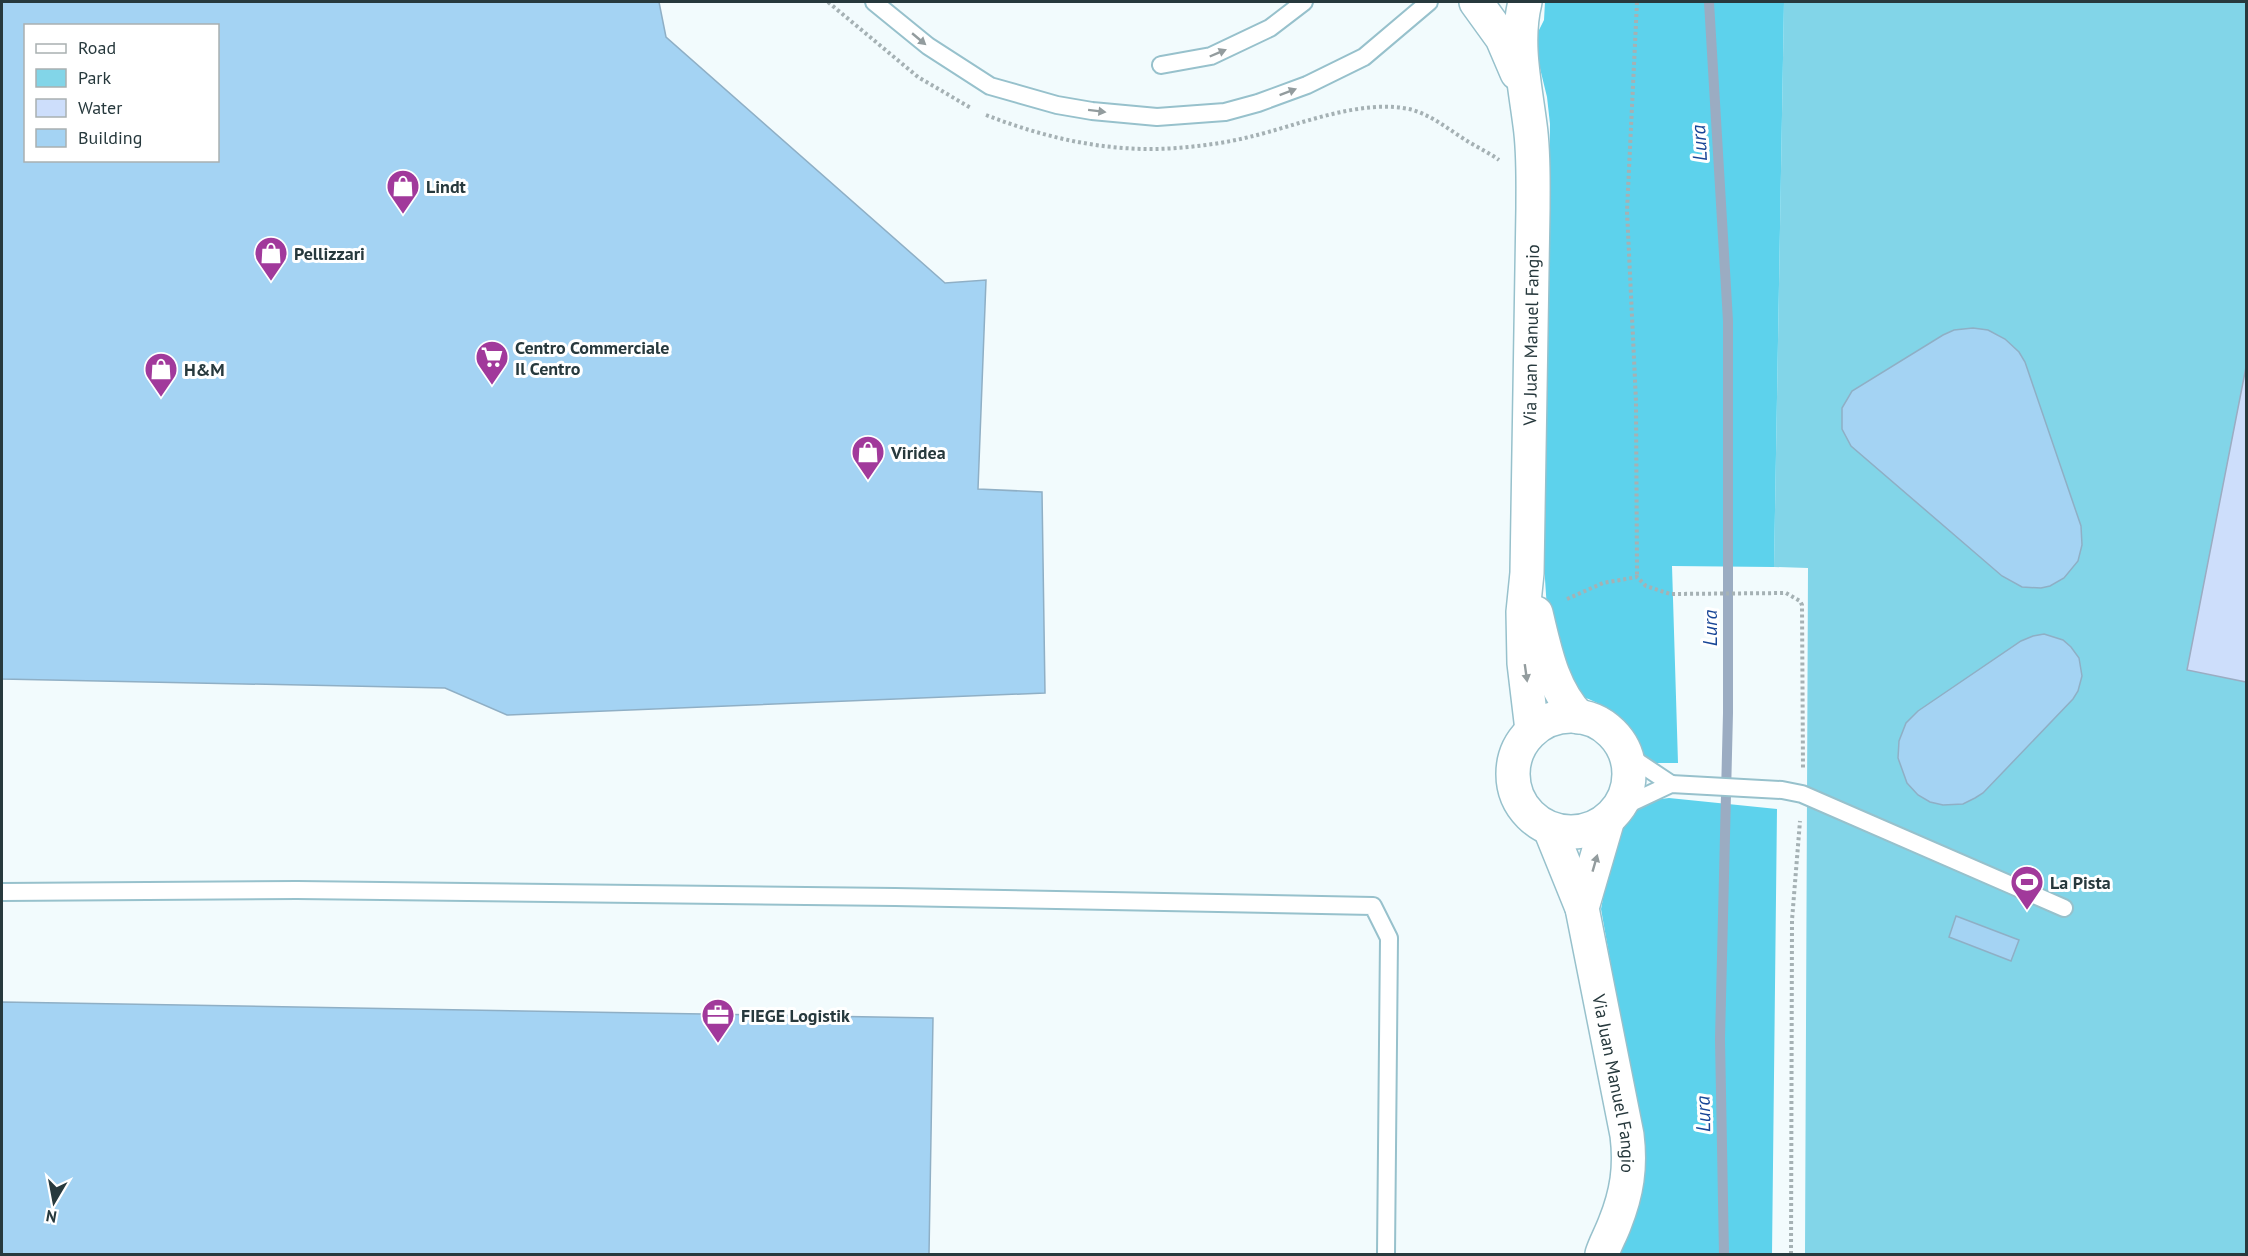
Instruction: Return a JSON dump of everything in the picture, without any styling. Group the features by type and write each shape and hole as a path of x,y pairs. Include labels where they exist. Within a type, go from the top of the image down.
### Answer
{"street":[{"name":"Via Juan Manuel Fangio","path":"1476,2 1502,38 1525,98"},
{"name":"Via Juan Manuel Fangio","path":"1526,2 1521,29 1525,98 1533,159 1531,588 1550,667 1569,707 1579,717"},
{"name":"Via Juan Manuel Fangio","path":"1531,588 1523,612 1524,663 1532,730"},
{"path":"1564,716 1579,717 1596,722 1609,730 1619,741 1626,754 1629,784 1625,797 1613,814 1596,825 1570,832 1550,829 1533,818 1521,803 1514,785 1513,765 1520,746 1532,730 1547,721 1564,716"},
{"name":"Via Juan Manuel Fangio","path":"1582,908 1613,814"},
{"name":"Via Juan Manuel Fangio","path":"1550,829 1582,908 1623,1108 1630,1158 1624,1197 1602,1254"}],"lane":[{"path":"874,2 928,46 990,86 1057,105 1157,117 1225,112 1307,85 1364,57 1429,2"},
{"path":"1161,65 1211,56 1270,28 1304,2"},
{"path":"1626,754 1671,784"},
{"path":"1613,814 1671,784 1782,790 1802,794 2064,909"},
{"path":"2,892 357,891 907,897 1373,906 1389,938 1386,1254"}],"path":[{"path":"828,2 897,62 934,87 981,113 1036,133 1083,144 1111,147 1176,148 1249,137 1323,116 1368,109 1396,108 1430,116 1498,159 1504,168"},
{"path":"1637,2 1627,211 1636,401 1637,578"},
{"path":"1531,588 1551,603 1603,584 1637,578 1657,591 1682,594 1786,592 1800,601 1802,606 1802,794 1792,920 1791,1254"}],"green space":[{"name":"La Pista","path":"1784,2 2246,2 2246,1254 1805,1254 1808,568 1774,567"}],"shaded area":[{"path":"1545,2 1784,2 1774,567 1672,566 1678,763 1645,763 1626,727 1611,711 1574,694 1549,640 1545,579 1545,525 1550,124 1547,97 1538,60 1538,32 1544,20"},
{"path":"1669,798 1777,809 1772,1254 1618,1254 1636,1106 1601,909 1618,822 1645,801"}],"water":[{"path":"2246,367 2246,682 2187,670"}],"building":[{"name":"Centro Commerciale Il Centro","path":"2,2 659,2 666,37 945,283 986,280 978,489 1042,492 1045,693 507,715 445,688 2,679"},
{"path":"1973,328 1988,330 2005,339 2019,352 2025,362 2081,526 2082,545 2078,561 2064,578 2050,586 2022,587 2002,576 1851,446 1842,429 1842,408 1852,391 1943,335 1954,330"},
{"path":"2044,634 2063,640 2079,658 2082,676 2073,699 1983,793 1975,798 1963,804 1943,805 1930,802 1918,795 1907,783 1898,758 1899,741 1906,723 1918,711 2021,641"},
{"path":"1956,916 2019,940 2011,961 1949,937"},
{"path":"2,1002 933,1018 929,1254 2,1254"}],"waterway":[{"name":"Lura","path":"1709,2 1728,321 1728,713 1720,1039 1724,1254"}],"place":[{"name":"Lindt","path":"403,215"},
{"name":"Pellizzari","path":"271,282"},
{"name":"Centro Commerciale Il Centro","path":"492,386"},
{"name":"H&M","path":"161,398"},
{"name":"Viridea","path":"868,481"},
{"name":"La Pista","path":"2027,911"},
{"name":"FIEGE Logistik","path":"718,1044"}]}
